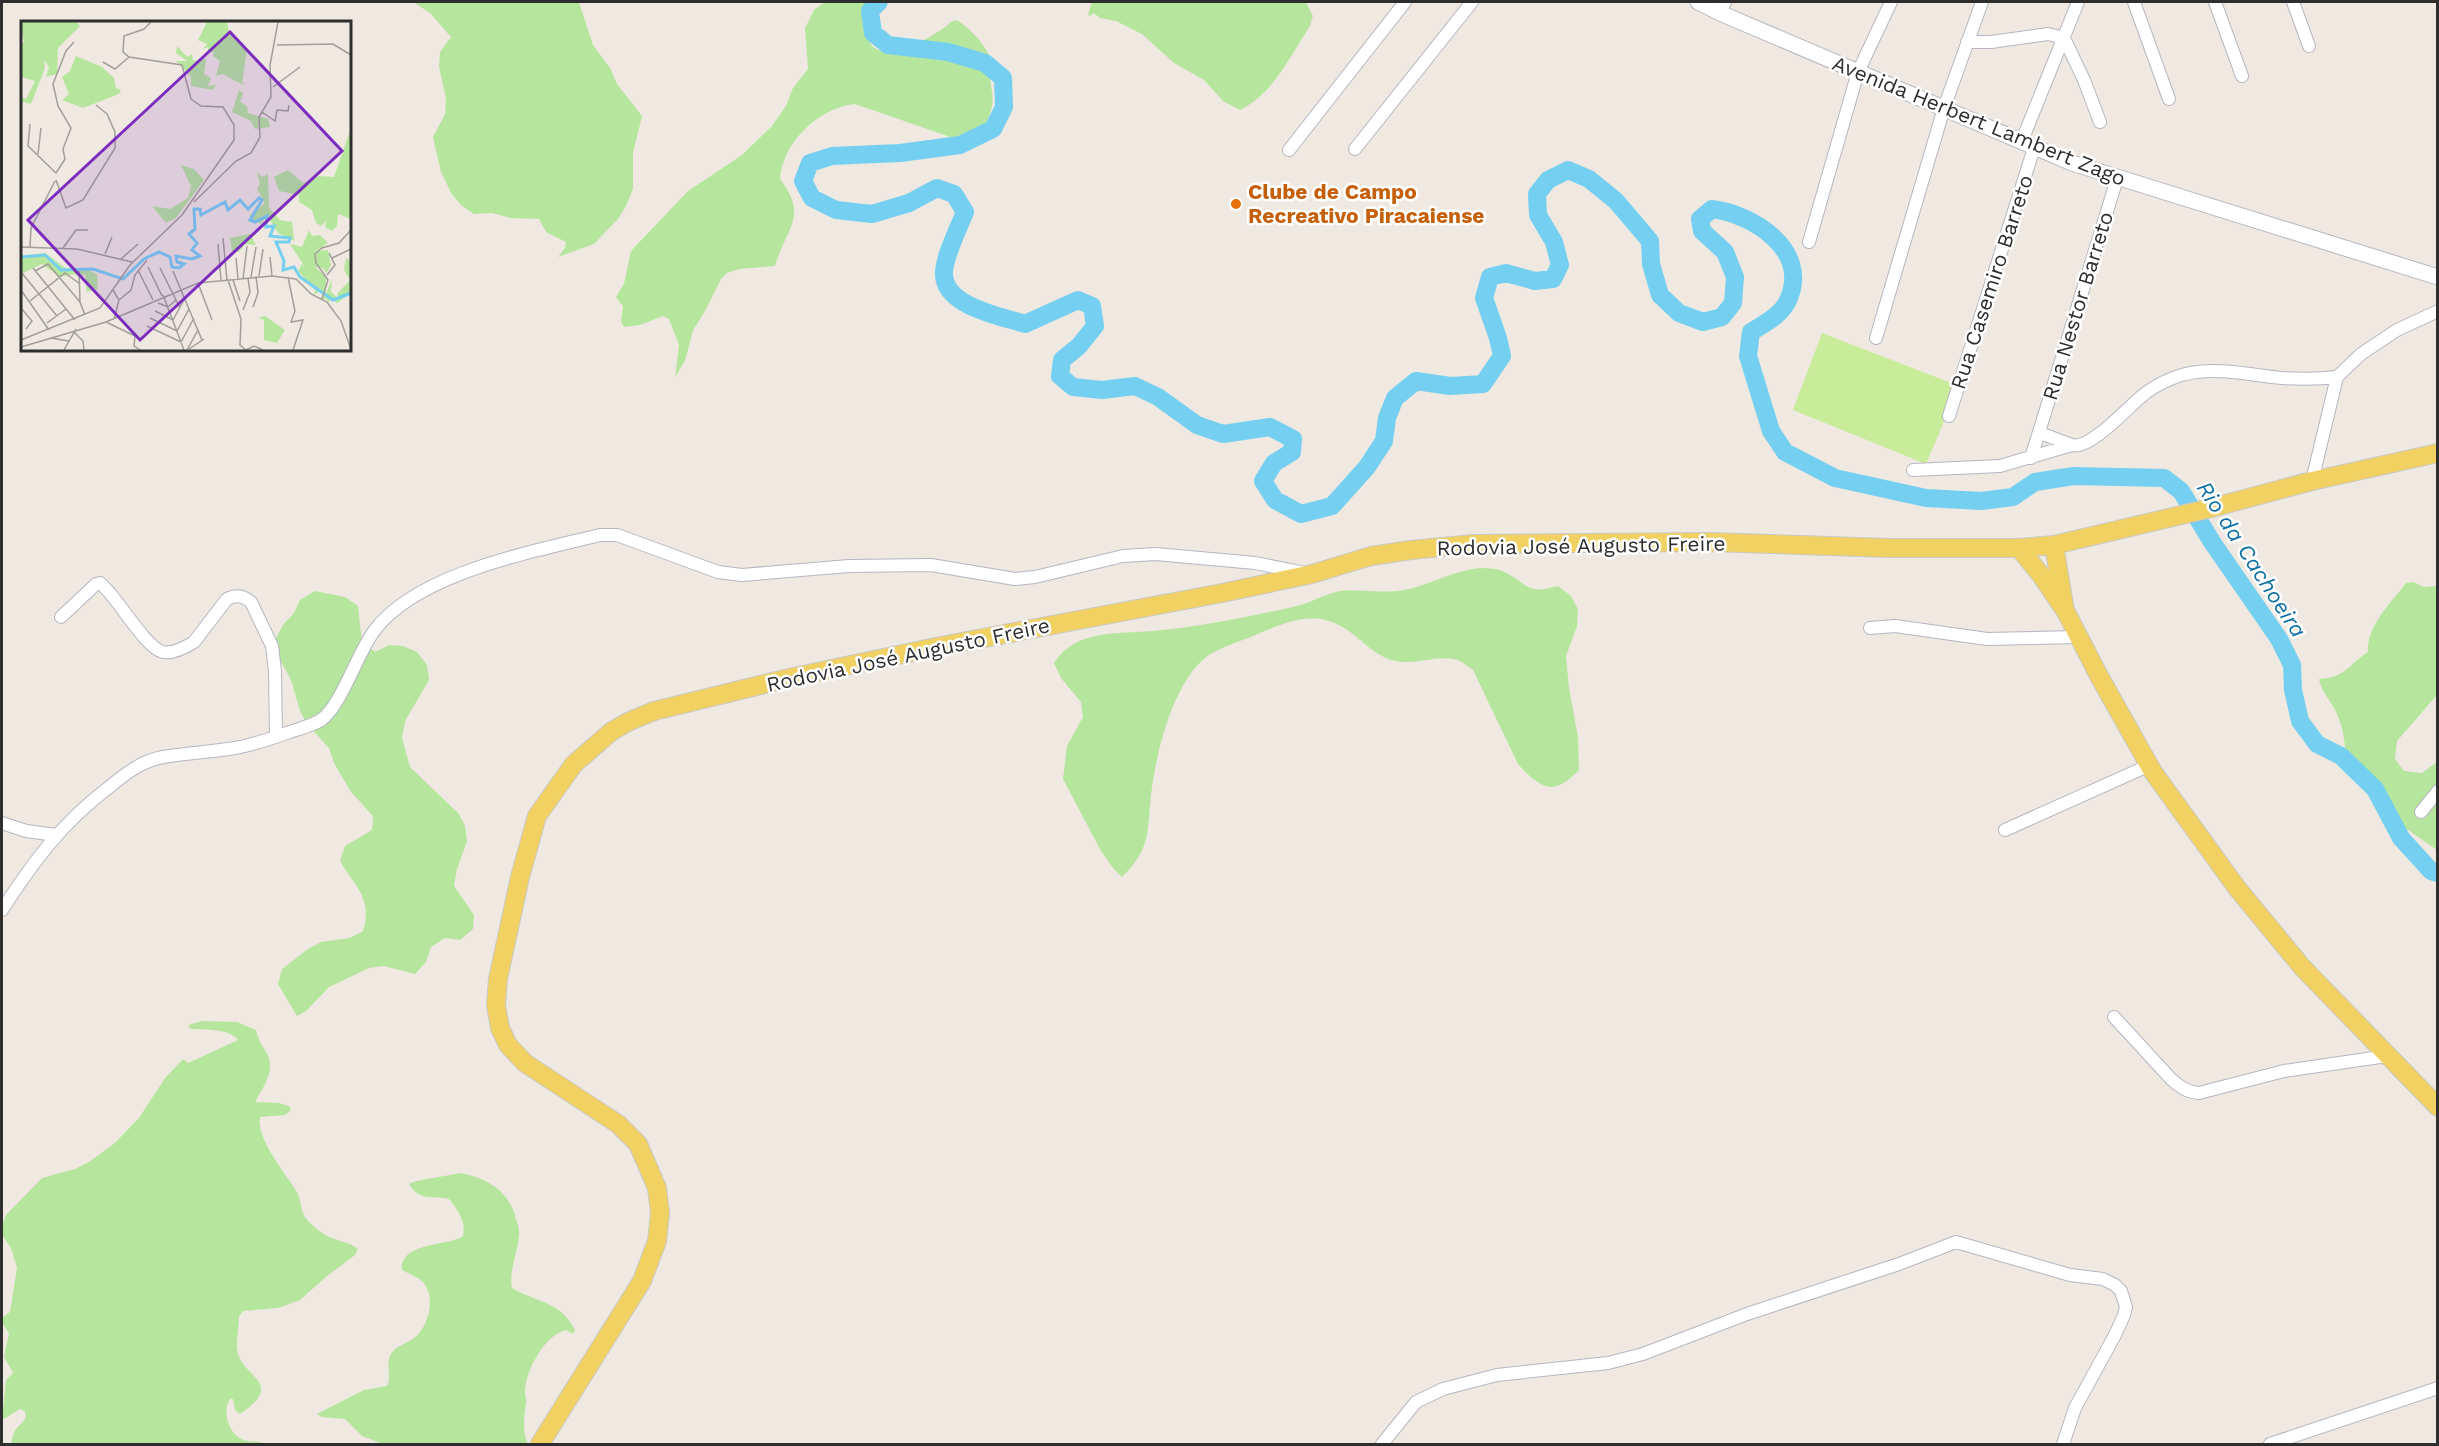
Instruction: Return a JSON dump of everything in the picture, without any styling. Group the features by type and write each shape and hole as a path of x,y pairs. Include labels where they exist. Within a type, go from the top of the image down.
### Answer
{"main road":[{"name":"Rodovia José Augusto Freire","path":"540,1444 642,1281 657,1241 660,1213 657,1188 638,1144 618,1124 525,1064 508,1045 500,1028 496,1005 498,979 520,877 537,816 574,764 612,731 654,711 789,678 1312,574 1371,556 1474,544 1710,542 1889,548 2019,548 2054,544 2211,508 2312,481 2438,453"},
{"path":"2054,544 2066,612"},
{"path":"2019,548 2066,612 2150,765 2237,888 2302,967 2438,1107"}],"street":[{"path":"1289,150 1405,2"},
{"path":"1355,150 1472,2"},
{"name":"Avenida Herbert Lambert Zago","path":"1698,2 1722,8 1858,72 2028,145 2117,179 2438,277"},
{"path":"1809,242 1858,72 1891,2"},
{"path":"1876,338 1944,108 1982,2"},
{"name":"Rua Casemiro Barreto","path":"1949,416 2028,145 2078,2"},
{"path":"2134,2 2169,99"},
{"path":"2215,2 2242,76"},
{"path":"2293,2 2309,46"},
{"path":"1967,42 1991,42 2048,33 2064,38 2084,80 2100,122"},
{"name":"Rua Nestor Barreto","path":"2031,458 2117,179"},
{"path":"2312,481 2337,377 2361,354 2397,330 2438,311"},
{"path":"2040,433 2080,446 2096,436 2144,394 2173,378 2197,371 2221,371 2286,378 2337,377"},
{"path":"1913,470 2000,466 2072,445"},
{"path":"2,910 34,860 79,810 139,765 164,757 236,748 276,737 322,720 342,692 366,642 381,621 399,607 442,581 490,563 600,535 617,535 718,572 741,575 849,566 931,565 1015,579 1035,577 1123,556 1156,554 1256,563 1312,574"},
{"path":"61,617 96,584 100,583 152,646 167,652 186,647 194,642 227,599 233,596 245,597 251,602 272,646 275,671 276,737"},
{"path":"1870,628 1895,626 1987,639 2079,637"},
{"path":"2005,830 2150,765"},
{"path":"2421,812 2438,790"},
{"path":"2,823 26,831 56,835"},
{"path":"2114,1017 2171,1079 2181,1088 2191,1092 2199,1093 2284,1071 2387,1056"},
{"path":"1382,1444 1416,1402 1443,1389 1497,1375 1608,1363 1643,1354 1747,1314 1899,1264 1956,1242 2070,1275 2103,1280 2115,1285 2121,1292 2126,1307 2124,1315 2075,1408 2063,1444"},
{"path":"2270,1444 2438,1388"}],"green space":[{"path":"413,2 579,2 593,45 610,68 617,84 642,116 633,153 633,189 618,219 594,244 558,257 565,248 566,242 546,232 539,219 511,218 492,213 474,214 461,205 451,193 441,172 433,137 445,114 446,99 439,67 440,52 451,37 430,13"},
{"path":"825,2 875,2 868,28 870,42 877,49 889,51 918,43 957,20 978,39 993,64 990,75 993,100 988,118 980,137 956,139 855,104 828,112 805,129 795,140 783,165 780,179 789,192 794,213 775,266 739,269 727,273 721,279 693,330 685,361 675,377 679,345 669,319 663,316 640,325 624,327 621,322 623,306 616,297 624,284 631,251 688,191 742,155 772,126 786,106 793,88 808,69 805,28 814,10"},
{"path":"1092,2 1306,2 1313,16 1310,26 1272,84 1252,103 1240,110 1223,101 1204,80 1174,63 1142,34 1116,21 1100,18 1094,13 1088,15"},
{"path":"1822,333 1959,386 1926,464 1793,410"},
{"path":"1483,568 1502,571 1532,589 1558,586 1571,596 1578,609 1577,626 1566,656 1578,737 1579,770 1570,779 1554,787 1547,786 1534,779 1518,764 1473,670 1462,662 1449,658 1413,662 1395,661 1378,654 1334,623 1316,619 1297,620 1224,647 1209,655 1196,666 1176,699 1162,739 1153,778 1148,830 1143,849 1122,877 1113,868 1101,851 1063,779 1067,746 1083,717 1081,702 1061,678 1054,663 1063,652 1074,644 1098,635 1153,631 1223,621 1299,606 1340,591 1404,590 1463,571"},
{"path":"2413,582 2424,587 2436,586 2438,588 2437,695 2397,741 2395,759 2404,771 2422,773 2437,762 2437,850 2385,814 2374,803 2358,775 2346,764 2345,743 2340,721 2319,679 2341,673 2368,652 2371,633 2381,615 2406,583"},
{"path":"315,591 345,597 358,606 362,642 375,652 389,645 403,646 417,652 427,665 429,680 405,721 402,738 410,767 459,814 465,826 467,841 457,869 454,886 474,915 473,929 460,940 445,938 431,947 426,962 415,974 384,966 369,968 329,987 306,1011 297,1016 278,984 282,969 321,942 350,938 363,931 366,910 364,901 340,861 345,846 372,830 373,816 351,792 334,763 329,748 307,724 300,711 291,680 277,654 275,640 283,625 294,613 300,600"},
{"path":"202,1021 237,1022 256,1030 268,1056 270,1068 267,1080 255,1102 279,1103 289,1106 291,1110 285,1115 260,1117 260,1126 267,1146 297,1192 306,1219 326,1235 349,1243 358,1249 355,1255 300,1300 278,1308 243,1311 239,1316 237,1349 240,1359 258,1380 261,1387 260,1394 254,1403 240,1414 235,1410 233,1399 230,1399 226,1411 227,1418 232,1430 241,1439 266,1444 11,1444 14,1432 24,1421 25,1411 20,1409 2,1420 6,1380 13,1373 4,1357 9,1333 2,1323 2,1318 10,1312 17,1268 11,1248 2,1235 6,1215 42,1178 75,1169 115,1143 139,1118 165,1078 183,1059 188,1063 238,1040 229,1033 191,1029 188,1026"},
{"path":"459,1173 479,1178 496,1187 513,1209 519,1235 512,1269 512,1288 556,1308 563,1313 575,1330 573,1334 566,1330 551,1338 533,1362 525,1391 524,1424 528,1444 383,1444 362,1436 345,1419 322,1417 317,1414 364,1390 387,1386 391,1354 414,1338 424,1327 430,1303 427,1288 423,1282 402,1270 403,1261 416,1249 456,1239 463,1236 464,1231 458,1212 449,1199 423,1196 413,1190 409,1184"}],"waterway":[{"name":"Rio da Cachoeira","path":"879,2 870,11 873,33 888,45 948,52 985,63 1003,78 1004,107 993,129 960,145 900,153 832,156 810,163 803,181 812,198 836,210 872,214 909,203 937,188 954,194 965,212 945,266 946,284 953,294 975,308 1025,324 1078,300 1092,306 1095,326 1079,346 1062,360 1060,376 1073,387 1102,390 1135,386 1158,397 1197,425 1223,434 1270,427 1293,439 1292,452 1274,463 1263,481 1275,500 1301,514 1332,506 1367,467 1384,441 1387,418 1395,398 1416,381 1450,386 1483,384 1502,356 1484,298 1490,277 1506,273 1535,281 1553,279 1560,265 1554,242 1538,215 1537,194 1548,180 1568,170 1589,179 1616,201 1650,241 1651,264 1660,295 1679,313 1703,322 1722,317 1733,303 1735,277 1725,252 1702,231 1700,219 1712,209 1728,212 1744,218 1773,237 1784,250 1791,265 1793,281 1789,298 1768,322 1751,332 1748,356 1771,431 1785,452 1835,478 1926,498 1981,501 2013,497 2035,482 2074,476 2164,478 2181,491 2212,542 2279,639 2292,665 2293,690 2300,721 2317,744 2341,756 2375,789 2401,838 2431,871 2438,873"}],"place":[{"name":"Clube de Campo Recreativo Piracaiense","path":"1236,204"}]}
